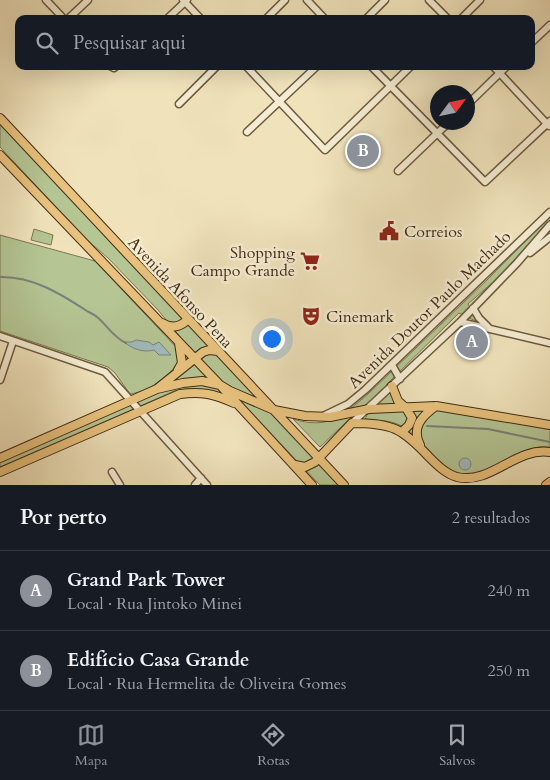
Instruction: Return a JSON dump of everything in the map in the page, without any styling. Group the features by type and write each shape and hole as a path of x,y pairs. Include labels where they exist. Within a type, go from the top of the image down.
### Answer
{"main road":[{"name":"Avenida Afonso Pena","path":"0,118 344,485"},
{"path":"0,155 220,385 312,485"},
{"path":"152,316 165,325 173,327 183,324 188,319"},
{"path":"173,376 182,363 179,344"},
{"path":"157,389 205,350 218,351"},
{"path":"0,458 157,389 202,381 220,385 274,410 290,414 321,417 337,416 369,409 436,406 550,425"},
{"path":"392,386 398,401 411,414 411,423 402,431"},
{"path":"0,472 139,410 180,394 198,392 210,394 238,405"},
{"path":"421,448 416,432 417,426 424,415 436,406"},
{"path":"293,464 301,468 308,467 352,423 389,426 402,431 437,465 457,478 471,479 493,472 531,452 550,452"},
{"path":"546,485 550,482"}],"street":[{"path":"46,0 62,15"},
{"path":"71,15 88,0"},
{"path":"270,15 285,0"},
{"path":"307,0 321,15"},
{"path":"370,15 385,0"},
{"path":"429,0 444,15"},
{"path":"465,15 480,0"},
{"path":"171,15 185,1 197,15"},
{"path":"535,39 550,25"},
{"path":"179,104 213,70"},
{"path":"250,70 326,150 407,70"},
{"path":"247,132 313,70"},
{"path":"375,70 485,182 549,124 497,70"},
{"path":"475,97 503,70"},
{"path":"398,171 440,130"},
{"name":"Avenida Doutor Paulo Machado","path":"321,417 348,404 392,365 550,212"},
{"name":"Avenida Doutor Paulo Machado","path":"352,423 369,409 497,285 550,225"},
{"path":"517,263 550,237"},
{"path":"489,272 496,278 497,285"},
{"path":"473,308 479,318 489,328"},
{"path":"460,322 550,343"},
{"path":"0,336 105,372 207,485"},
{"path":"0,380 14,341"},
{"path":"392,365 400,379"},
{"path":"112,472 120,485"},
{"path":"195,485 201,478"}],"green space":[{"path":"0,124 267,406 339,485 320,485 189,348 158,310 108,258 87,240 0,147"},
{"path":"550,216 550,220 500,276 468,304 480,323 459,313 386,385 397,405 361,408 320,447 293,419 316,423 326,422 350,409 488,279"},
{"path":"34,229 53,235 51,245 31,240"},
{"path":"0,235 95,261 176,347 179,360 175,366 158,382 144,390 130,394 115,373 108,367 0,331"},
{"path":"192,362 231,401 209,391 190,389 174,391 0,468 0,460 158,393"},
{"path":"414,409 440,410 550,428 550,447 540,447 522,452 488,470 469,475 458,473 440,462 418,439 402,426 388,421 365,419 368,413"}],"water":[{"path":"136,340 149,342 153,345 159,342 171,355 159,355 154,350 138,350 124,342"},
{"path":"467,458 470,459 470,469 463,470 460,469 459,462 460,459"}],"waterway":[{"path":"0,277 23,279 46,287 96,316 117,338 126,343"},
{"path":"427,426 488,429 550,442"}],"place":[{"name":"Edifício Casa Grande","path":"363,151"},
{"name":"Correios","path":"389,231"},
{"name":"Shopping Campo Grande","path":"310,261"},
{"name":"Cinemark","path":"311,316"},
{"name":"Grand Park Tower","path":"472,342"}]}
